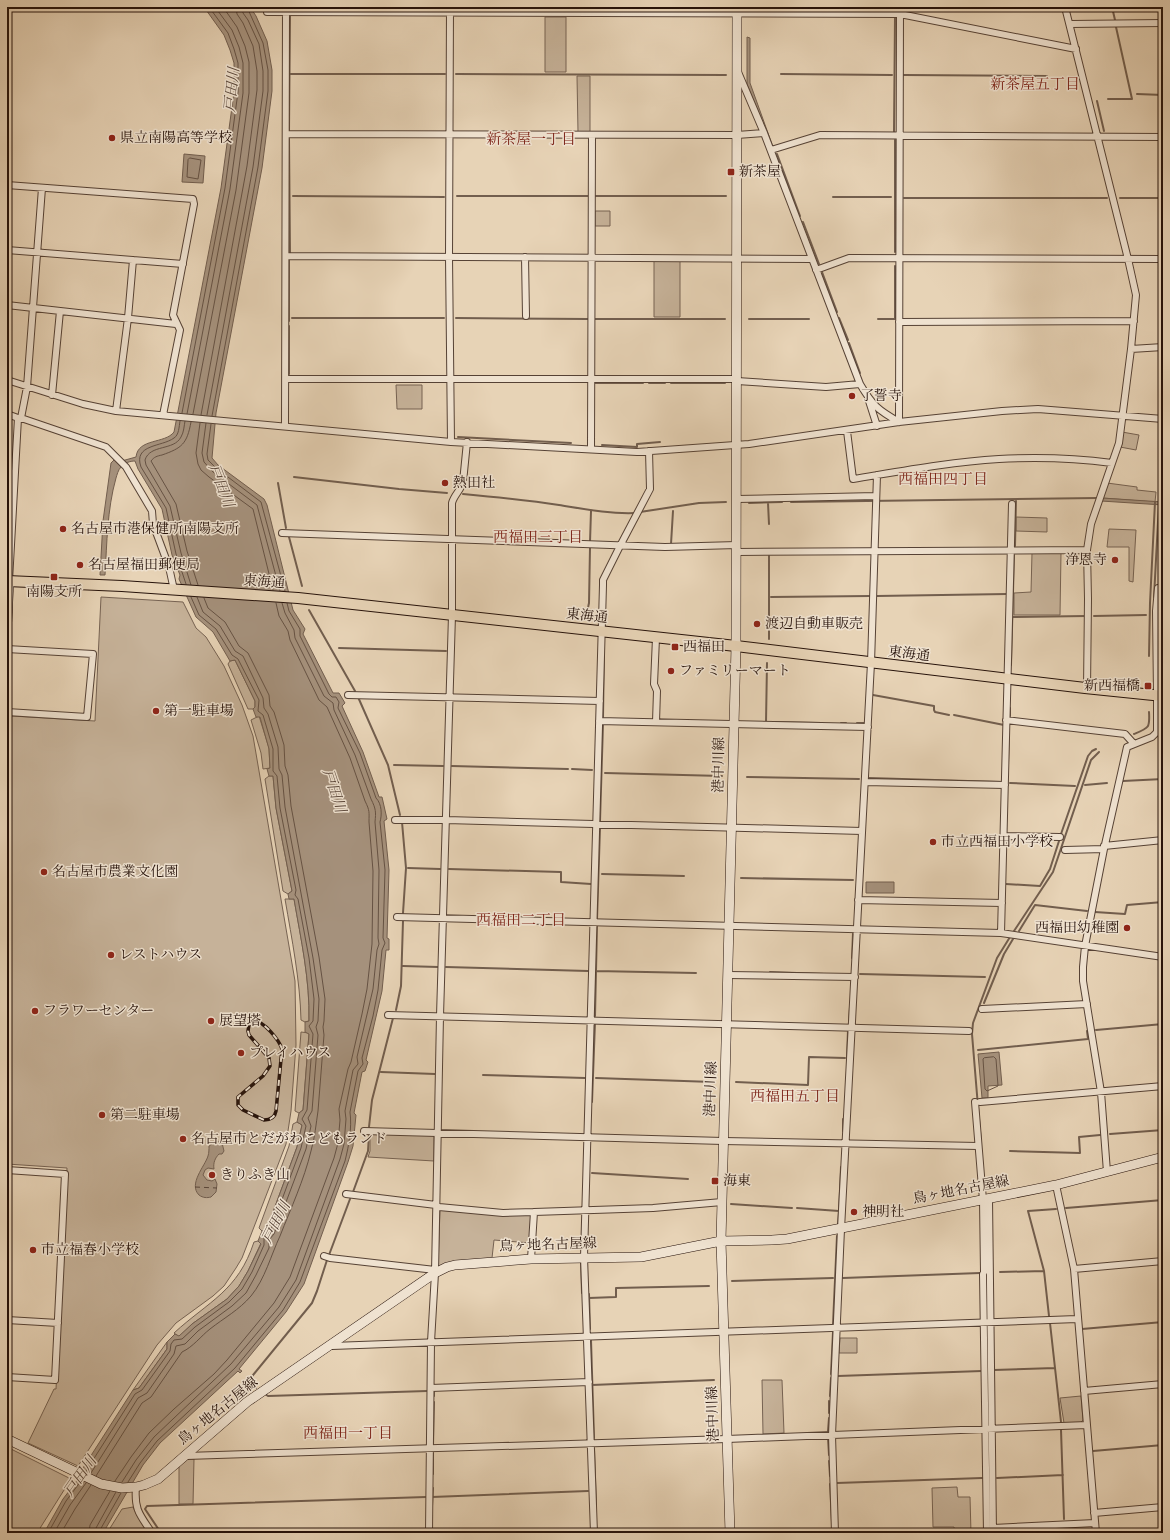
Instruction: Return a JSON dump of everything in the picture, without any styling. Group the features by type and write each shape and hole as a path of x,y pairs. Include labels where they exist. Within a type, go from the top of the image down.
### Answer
{"main road":[{"name":"港中川線","path":"730,1533 721,1241 736,646 737,10"},
{"name":"東海通","path":"8,581 298,598 736,646 1087,689 1159,696"},
{"path":"7,623 8,581"},
{"name":"鳥ヶ地名古屋線","path":"7,1439 102,1484 122,1488 136,1487 158,1479 247,1402 332,1346 435,1272 446,1267 531,1259 641,1257 721,1241 772,1240 841,1229 986,1200 1056,1185 1163,1157"}],"street":[{"path":"1065,7 1136,295 1119,443 1091,524 1087,550 1087,689"},
{"path":"267,12 286,10 900,10 1076,50"},
{"path":"285,426 286,10"},
{"path":"450,10 449,257 451,442"},
{"path":"899,422 900,10"},
{"path":"1070,24 1163,23"},
{"path":"737,70 771,150 860,384 869,399 877,408 899,422"},
{"path":"286,134 737,135 764,133"},
{"path":"591,450 592,135"},
{"path":"771,150 820,135 1163,137"},
{"path":"7,186 193,199 194,204 173,315 180,330 163,415"},
{"path":"8,581 9,539 20,418 27,387 42,188"},
{"path":"7,250 183,264"},
{"path":"286,256 737,257 812,259"},
{"path":"525,257 526,316"},
{"path":"816,270 849,258 1163,259"},
{"path":"116,411 128,318 133,260"},
{"path":"7,305 176,324"},
{"path":"52,395 60,311"},
{"path":"899,322 1134,321"},
{"path":"1131,349 1163,347"},
{"path":"286,378 737,380 826,387 860,384"},
{"path":"7,380 83,404 116,411 221,422 285,426 451,442 637,452 737,444 847,431 899,422 1002,411 1038,409 1163,419"},
{"path":"869,399 877,426"},
{"path":"7,414 106,447 122,462 152,511 153,524 169,567 174,590"},
{"path":"847,431 853,479 952,464 998,459 1060,459 1112,463"},
{"path":"428,1533 431,1342 435,1272 440,1016 452,615 452,503 454,497 462,488 466,442"},
{"path":"594,1533 584,1257 603,580 650,489 649,451"},
{"path":"7,473 15,473"},
{"path":"835,1533 832,1435 845,1144 858,929 858,900 871,663 877,475"},
{"path":"737,499 876,500"},
{"path":"1001,933 1007,679 1012,551 1012,504"},
{"path":"282,533 737,549 875,551 1087,550"},
{"path":"1107,1172 1101,1092 1083,980 1085,946 1104,847 1126,747 1152,737 1157,732 1159,696 1156,611 1158,588 1163,588"},
{"path":"656,638 654,684 657,691 656,722"},
{"path":"7,649 92,654 87,717 7,712"},
{"path":"348,695 600,701"},
{"path":"1006,720 1125,734 1134,744"},
{"path":"599,721 868,727"},
{"path":"865,782 1005,785"},
{"path":"395,820 446,820 862,831"},
{"path":"1004,836 1060,837"},
{"path":"1065,850 1163,840"},
{"path":"858,900 1002,903"},
{"path":"397,917 1001,933 1163,956"},
{"path":"728,975 855,977"},
{"path":"982,1009 1087,1004"},
{"path":"388,1015 591,1019 969,1030"},
{"path":"987,1533 991,1322 986,1200 978,1146 977,1102 1163,1086"},
{"path":"364,1131 845,1144 978,1146"},
{"path":"7,1170 65,1174 55,1380 7,1377"},
{"path":"1056,1185 1074,1269 1096,1533"},
{"path":"346,1194 436,1205 439,1207 496,1212 653,1208 722,1202"},
{"path":"986,1200 984,1322 993,1531 1095,1523"},
{"path":"531,1259 534,1212"},
{"path":"324,1256 435,1272"},
{"path":"1074,1269 1163,1261"},
{"path":"332,1346 1077,1319"},
{"path":"7,1320 58,1324"},
{"path":"431,1388 589,1382"},
{"path":"1084,1391 1163,1384"},
{"path":"186,1456 727,1439 1087,1425"},
{"path":"136,1487 137,1511 152,1533"},
{"path":"1094,1513 1163,1507"}],"shaded area":[{"path":"545,17 566,17 566,72 545,72"},
{"path":"577,76 590,76 590,132 578,132"},
{"path":"595,211 610,211 610,226 595,226"},
{"path":"654,261 680,261 680,317 654,317"},
{"path":"396,385 422,385 422,409 397,409"},
{"path":"1122,432 1139,435 1136,450 1120,447"},
{"path":"1107,483 1137,487 1137,490 1156,492 1155,502 1102,498"},
{"path":"1016,517 1047,518 1047,532 1016,531"},
{"path":"1109,529 1136,530 1133,582 1129,581 1129,547 1107,547"},
{"path":"1032,553 1061,553 1060,615 1014,615 1014,593 1031,592"},
{"path":"101,597 183,602 196,628 206,637 224,666 242,705 253,736 295,981 296,1045 291,1111 286,1144 242,1258 224,1286 213,1296 176,1323 157,1345 78,1466 28,1443 54,1389 56,1389 67,1168 7,1164 7,762 9,718 12,716 95,721"},
{"path":"235,660 255,701 255,707 253,709 248,709 228,664 230,661"},
{"path":"259,716 269,748 270,768 263,769 261,753 251,720"},
{"path":"269,776 273,776 276,808 292,891 288,894 283,891 265,779"},
{"path":"285,899 294,899 302,944 307,975 309,1006 309,1021 305,1022 301,1020 297,975"},
{"path":"301,1032 309,1033 303,1110 299,1113 295,1111"},
{"path":"297,1122 302,1125 297,1147 266,1231 262,1231 259,1228 289,1146 293,1124"},
{"path":"370,1133 432,1135 434,1137 434,1161 368,1157 370,1151"},
{"path":"440,1210 530,1214 532,1216 530,1243 494,1240 492,1258 438,1268"},
{"path":"258,1241 261,1243 239,1286 227,1299 192,1324 179,1337 174,1333 231,1284 240,1272 254,1242"},
{"path":"840,1338 857,1338 857,1353 839,1353"},
{"path":"167,1342 167,1349 139,1388 133,1390"},
{"path":"762,1380 782,1380 784,1433 763,1434"},
{"path":"1081,1396 1083,1420 1080,1423 1064,1423 1060,1398"},
{"path":"7,1447 71,1479 37,1533 7,1533"},
{"path":"187,1459 194,1459 193,1504 179,1504 179,1467"},
{"path":"957,1487 958,1497 970,1497 971,1533 955,1533 954,1527 933,1527 932,1488"},
{"path":"133,1507 149,1533 107,1533 122,1509"}],"water":[{"name":"戸田川","path":"204,7 250,7 256,16 267,41 272,70 272,91 262,168 216,413 212,458 218,465 264,499 267,505 293,610 305,629 303,634 333,693 339,693 345,703 342,706 363,752 379,797 382,797 387,819 384,821 389,870 387,938 389,939 389,950 386,950 382,991 366,1060 368,1062 365,1071 362,1072 354,1113 356,1115 353,1146 304,1284 286,1312 239,1369 242,1371 240,1373 238,1371 160,1443 143,1465 103,1533 44,1533 63,1499 76,1482 83,1468 133,1390 139,1388 167,1349 167,1342 175,1334 179,1336 192,1324 227,1299 239,1286 261,1244 258,1241 262,1231 266,1231 297,1147 302,1125 297,1122 299,1113 303,1110 309,1034 305,1032 305,1022 309,1021 308,990 294,899 289,899 288,894 292,891 276,808 273,776 269,776 267,769 270,768 269,749 260,717 256,717 253,709 255,707 255,701 235,660 230,661 213,632 196,617 179,579 180,575 172,555 162,509 138,469 135,461 124,464 117,475 109,514 105,575 100,575 103,521 111,463 115,459 118,462 136,457 138,451 142,447 170,436 174,432 221,188 234,92 234,63 224,35"},
{"path":"747,37 750,38 750,83 773,147 747,84"},
{"path":"184,154 205,156 203,183 182,182"},
{"path":"1102,498 1163,502 1163,505 1101,501"},
{"path":"866,882 894,882 894,893 866,893"},
{"path":"999,1052 1002,1085 988,1086 988,1098 982,1098 978,1054"},
{"path":"216,1141 222,1143 224,1151 215,1159 214,1169 208,1168 205,1170 203,1175 207,1180 212,1181 215,1179 217,1184 216,1192 211,1197 206,1198 199,1195 196,1191 196,1180 208,1156 209,1146"}],"waterway":[{"path":"1112,7 1115,20"},
{"path":"289,130 290,16"},
{"path":"894,132 895,17"},
{"path":"1108,99 1132,99 1116,27"},
{"path":"290,74 445,74"},
{"path":"456,74 726,75"},
{"path":"781,74 892,75"},
{"path":"904,75 1047,76"},
{"path":"1137,94 1163,95"},
{"path":"1097,101 1104,131"},
{"path":"289,139 290,253"},
{"path":"895,140 895,252"},
{"path":"777,154 800,216"},
{"path":"293,196 444,197"},
{"path":"457,196 588,196"},
{"path":"595,196 726,196"},
{"path":"833,197 891,197"},
{"path":"904,198 1107,198"},
{"path":"1120,198 1163,198"},
{"path":"803,222 819,264"},
{"path":"289,260 289,321"},
{"path":"878,319 895,319 895,266"},
{"path":"822,272 837,312"},
{"path":"292,318 444,318"},
{"path":"456,318 588,319"},
{"path":"839,318 848,340"},
{"path":"595,319 725,319"},
{"path":"749,319 809,319"},
{"path":"289,326 289,374"},
{"path":"849,343 860,373"},
{"path":"418,382 447,382"},
{"path":"455,382 589,382"},
{"path":"594,383 643,383"},
{"path":"649,383 665,383"},
{"path":"671,383 725,383"},
{"path":"458,437 571,443"},
{"path":"602,445 637,447 637,444 660,442"},
{"path":"294,477 447,493"},
{"path":"278,483 286,528"},
{"path":"463,494 499,497 587,510 635,513"},
{"path":"791,502 1097,498"},
{"path":"1015,546 1016,500"},
{"path":"640,512 699,503 726,502"},
{"path":"749,503 782,502"},
{"path":"1149,656 1155,502"},
{"path":"768,503 769,524"},
{"path":"1154,597 1159,503"},
{"path":"590,542 591,511"},
{"path":"671,544 673,511"},
{"path":"289,537 302,586"},
{"path":"586,617 589,603 590,548"},
{"path":"1011,665 1014,555"},
{"path":"769,556 769,639"},
{"path":"877,596 1007,594"},
{"path":"771,597 870,596"},
{"path":"309,610 355,691"},
{"path":"1094,616 1146,615"},
{"path":"1013,617 1086,616"},
{"path":"339,648 446,651"},
{"path":"603,717 604,650"},
{"path":"1154,652 1154,683"},
{"path":"767,663 767,722"},
{"path":"873,695 934,706 935,712 949,715"},
{"path":"358,697 388,765 400,815"},
{"path":"1010,708 1010,716"},
{"path":"1134,734 1148,727 1149,712"},
{"path":"954,715 1004,725"},
{"path":"772,722 821,723"},
{"path":"841,723 846,723"},
{"path":"857,723 864,723"},
{"path":"600,821 603,724"},
{"path":"1008,765 1009,726"},
{"path":"1061,834 1088,756 1096,749"},
{"path":"1014,931 1053,872 1091,760 1099,752"},
{"path":"394,765 443,766"},
{"path":"452,766 568,769"},
{"path":"572,769 592,770"},
{"path":"605,773 722,776"},
{"path":"747,777 859,779"},
{"path":"869,778 1001,782"},
{"path":"1123,781 1163,779"},
{"path":"1010,783 1075,786"},
{"path":"1085,785 1107,783"},
{"path":"402,822 406,868 403,913"},
{"path":"597,919 600,828"},
{"path":"1006,884 1040,886 1050,869 1059,841"},
{"path":"408,868 440,869"},
{"path":"449,869 561,872 561,882 591,884"},
{"path":"602,874 684,876"},
{"path":"741,878 853,880"},
{"path":"1095,912 1125,914 1127,905 1163,902"},
{"path":"1019,931 1035,905 1087,911"},
{"path":"396,1010 401,986 403,921"},
{"path":"595,1016 597,926"},
{"path":"852,958 853,933"},
{"path":"981,1143 972,1034 973,1023 997,958 1010,937"},
{"path":"984,1003 1004,954 1013,939"},
{"path":"403,966 438,967"},
{"path":"446,967 588,971"},
{"path":"596,971 696,973"},
{"path":"770,972 824,974"},
{"path":"860,974 985,977"},
{"path":"849,1023 850,1007"},
{"path":"369,1127 372,1100 393,1018"},
{"path":"592,1102 595,1022"},
{"path":"1096,1030 1163,1024"},
{"path":"847,1057 848,1030"},
{"path":"978,1050 1088,1039 1087,1031"},
{"path":"736,1082 808,1085 809,1057 845,1058"},
{"path":"381,1072 435,1074"},
{"path":"483,1075 585,1078"},
{"path":"596,1078 713,1082"},
{"path":"843,1119 843,1131"},
{"path":"1110,1134 1163,1130"},
{"path":"353,1192 368,1151 369,1135"},
{"path":"1010,1151 1080,1153 1079,1137 1100,1135"},
{"path":"797,1208 839,1211 841,1167"},
{"path":"592,1173 688,1179"},
{"path":"329,1255 350,1199"},
{"path":"1066,1208 1163,1200"},
{"path":"731,1204 792,1208"},
{"path":"1049,1316 1044,1271 1028,1211 1056,1209"},
{"path":"838,1225 839,1211"},
{"path":"833,1324 837,1236"},
{"path":"587,1246 587,1252"},
{"path":"256,1388 249,1380 312,1303 327,1260"},
{"path":"581,1261 582,1293"},
{"path":"1000,1272 1044,1271"},
{"path":"843,1278 980,1273"},
{"path":"987,1273 987,1287"},
{"path":"732,1281 833,1278"},
{"path":"589,1298 616,1297 616,1288 709,1286"},
{"path":"987,1292 987,1318"},
{"path":"589,1294 590,1329"},
{"path":"1082,1329 1163,1322"},
{"path":"1050,1323 1061,1422"},
{"path":"987,1326 989,1426"},
{"path":"831,1374 833,1332"},
{"path":"591,1340 594,1438"},
{"path":"994,1370 1055,1368"},
{"path":"838,1376 982,1371"},
{"path":"830,1396 831,1378"},
{"path":"592,1385 714,1380"},
{"path":"434,1390 434,1396"},
{"path":"265,1394 268,1396 427,1391"},
{"path":"829,1401 829,1413"},
{"path":"433,1445 434,1402"},
{"path":"828,1431 829,1418"},
{"path":"1061,1430 1064,1519"},
{"path":"989,1433 989,1458"},
{"path":"828,1438 829,1455"},
{"path":"1093,1451 1163,1445"},
{"path":"594,1447 596,1506"},
{"path":"433,1452 433,1474"},
{"path":"829,1461 830,1476"},
{"path":"997,1478 1063,1475"},
{"path":"837,1483 982,1478"},
{"path":"830,1484 832,1522"},
{"path":"432,1506 433,1488"},
{"path":"432,1497 588,1491"},
{"path":"161,1533 145,1509 147,1506 426,1497"}],"ferry route":[{"path":"195,1187 217,1188"}],"railway":[{"path":"254,1021 266,1027 278,1041 282,1049 276,1111 271,1119 266,1120 243,1110 238,1105 238,1097 263,1076 270,1066 269,1058 249,1035 249,1025 254,1021"}],"place":[{"name":"県立南陽高等学校","path":"112,138"},
{"name":"新茶屋","path":"731,172"},
{"name":"了誓寺","path":"852,396"},
{"name":"熱田社","path":"445,483"},
{"name":"名古屋市港保健所南陽支所","path":"63,529"},
{"name":"浄恩寺","path":"1115,560"},
{"name":"名古屋福田郵便局","path":"80,565"},
{"name":"南陽支所","path":"54,577"},
{"name":"渡辺自動車販売","path":"757,624"},
{"name":"西福田","path":"675,647"},
{"name":"ファミリーマート","path":"671,671"},
{"name":"新西福橋","path":"1148,686"},
{"name":"第一駐車場","path":"156,711"},
{"name":"市立西福田小学校","path":"933,842"},
{"name":"名古屋市農業文化園","path":"44,872"},
{"name":"西福田幼稚園","path":"1127,928"},
{"name":"レストハウス","path":"111,955"},
{"name":"フラワーセンター","path":"35,1011"},
{"name":"展望塔","path":"211,1021"},
{"name":"プレイハウス","path":"241,1053"},
{"name":"第二駐車場","path":"102,1115"},
{"name":"名古屋市とだがわこどもランド","path":"183,1139"},
{"name":"きりふき山","path":"212,1175"},
{"name":"海東","path":"715,1181"},
{"name":"神明社","path":"854,1212"},
{"name":"市立福春小学校","path":"33,1250"}],"district":[{"name":"新茶屋五丁目","path":"1035,85"},
{"name":"新茶屋一丁目","path":"531,140"},
{"name":"西福田四丁目","path":"943,480"},
{"name":"西福田三丁目","path":"538,538"},
{"name":"西福田二丁目","path":"521,921"},
{"name":"西福田五丁目","path":"795,1097"},
{"name":"西福田一丁目","path":"348,1434"}]}
